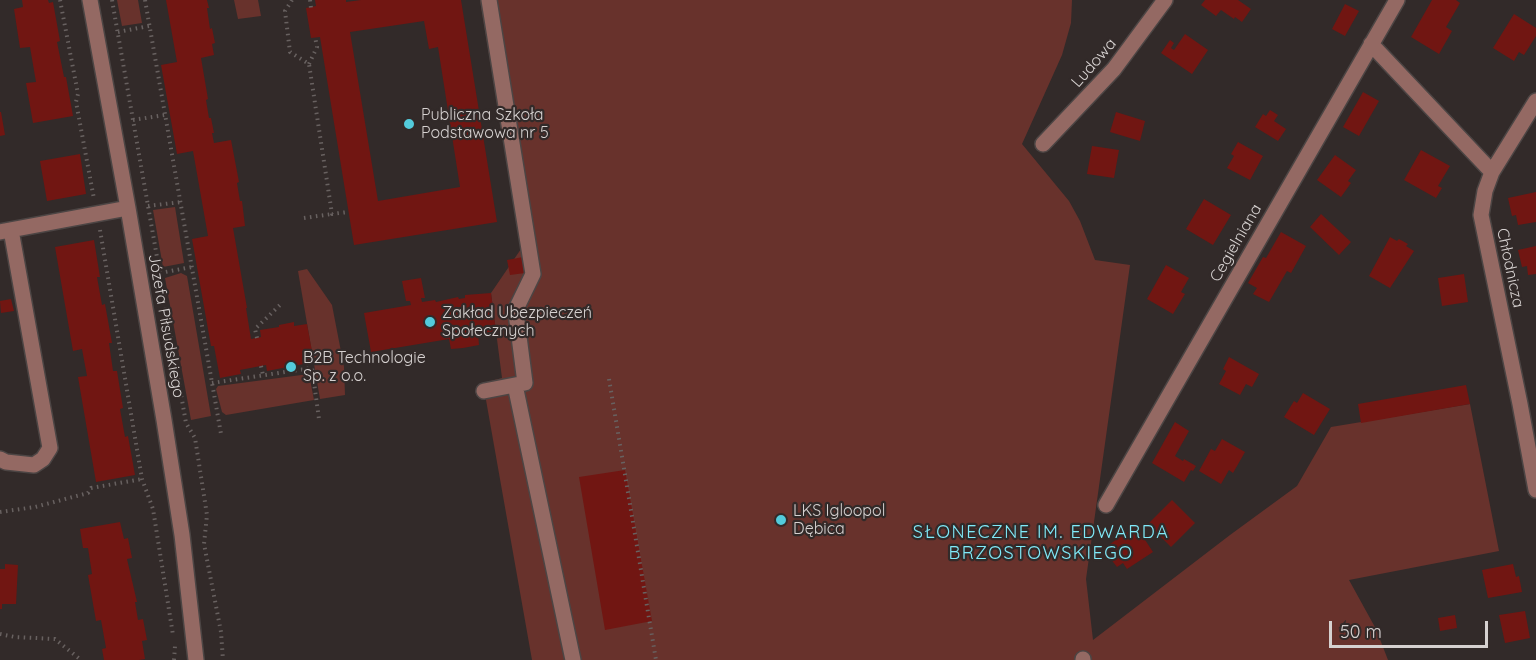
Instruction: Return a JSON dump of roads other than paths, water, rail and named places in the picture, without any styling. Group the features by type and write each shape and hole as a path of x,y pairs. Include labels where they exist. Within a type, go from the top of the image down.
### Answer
{"street":[{"name":"Józefa Piłsudskiego","path":"90,0 128,208 182,535 196,660"},
{"path":"484,391 525,383 516,313 533,274 489,0"},
{"name":"Ludowa","path":"1044,144 1114,69 1165,0"},
{"name":"Cegielniana","path":"1106,505 1397,0"},
{"path":"1371,44 1492,172"},
{"name":"Chłodnicza","path":"1536,101 1492,172 1485,191 1481,215 1536,490"},
{"path":"0,459 6,462 34,465 44,459 50,448 5,231 128,208"},
{"path":"515,386 573,660"},
{"path":"1520,404 1536,400"}],"place":[{"name":"Publiczna Szkoła Podstawowa nr 5","path":"409,124"},
{"name":"Zakład Ubezpieczeń Społecznych","path":"430,322"},
{"name":"B2B Technologie Sp. z o.o.","path":"291,367"},
{"name":"LKS Igloopol Dębica","path":"781,520"}],"district":[{"name":"SŁONECZNE IM. EDWARDA BRZOSTOWSKIEGO","path":"1041,543"}]}
